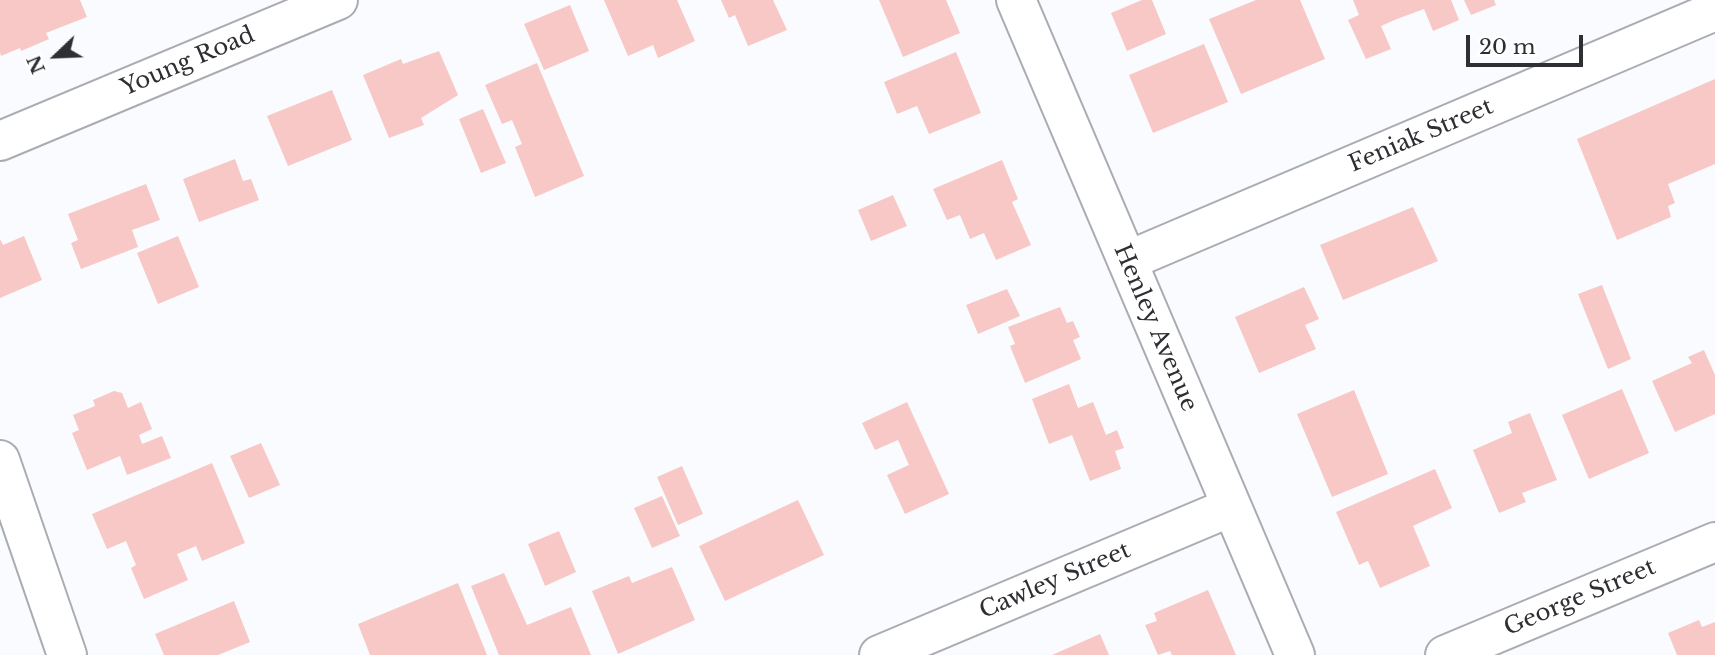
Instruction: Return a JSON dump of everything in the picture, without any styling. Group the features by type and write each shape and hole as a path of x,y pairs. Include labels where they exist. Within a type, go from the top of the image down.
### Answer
{"street":[{"name":"Young Road","path":"0,141 338,0"},
{"name":"Henley Avenue","path":"1016,0 1295,655"},
{"name":"Feniak Street","path":"1127,261 1715,11"},
{"path":"0,460 67,655"},
{"name":"Cawley Street","path":"879,655 1231,506"},
{"name":"George Street","path":"1445,655 1715,541"}],"building":[{"path":"0,0 80,0 87,17 46,33 49,39 1,56"},
{"path":"604,0 677,0 695,41 658,58 653,45 628,56"},
{"path":"721,0 773,0 787,30 748,46 735,15 729,18"},
{"path":"879,0 946,0 960,33 903,57"},
{"path":"1142,0 1152,0 1166,34 1127,51 1111,13"},
{"path":"1256,0 1300,0 1325,59 1241,94 1209,19"},
{"path":"1353,0 1451,0 1459,20 1433,31 1424,9 1397,19 1381,26 1391,49 1366,59 1348,20 1359,15"},
{"path":"1464,0 1494,0 1496,5 1471,15"},
{"path":"570,5 589,51 544,70 524,24"},
{"path":"1204,44 1228,102 1153,133 1129,75"},
{"path":"439,51 458,95 421,118 424,125 389,138 363,75 401,59 403,64"},
{"path":"956,52 981,113 929,134 917,106 897,114 884,82"},
{"path":"537,63 584,176 535,197 515,147 522,144 512,120 502,124 485,85"},
{"path":"1715,79 1715,164 1668,184 1675,203 1668,206 1671,217 1617,240 1577,139"},
{"path":"332,90 352,140 288,166 267,116"},
{"path":"483,109 506,163 481,173 459,119"},
{"path":"235,159 243,181 251,179 259,200 199,222 183,179"},
{"path":"1002,160 1018,199 1012,202 1031,245 996,260 984,233 970,239 960,215 947,220 933,189"},
{"path":"146,184 160,220 132,230 138,247 81,269 71,243 78,240 68,214"},
{"path":"893,195 907,226 871,241 858,210"},
{"path":"1413,207 1438,261 1343,300 1320,245"},
{"path":"24,236 42,280 0,298 0,239 3,245"},
{"path":"178,236 199,287 158,304 137,253"},
{"path":"1602,285 1631,359 1608,369 1578,294"},
{"path":"1304,287 1319,319 1305,325 1316,349 1259,373 1235,317"},
{"path":"1007,289 1020,316 978,334 966,305"},
{"path":"1060,307 1067,323 1073,321 1080,337 1073,340 1081,359 1025,383 1010,346 1015,344 1008,327"},
{"path":"1704,350 1715,375 1715,414 1675,432 1652,381 1692,363 1688,357"},
{"path":"1069,384 1078,408 1093,402 1106,435 1117,430 1124,448 1115,451 1121,469 1090,481 1072,435 1049,444 1032,399"},
{"path":"1622,389 1649,453 1589,479 1562,415"},
{"path":"1354,390 1388,474 1332,497 1297,414"},
{"path":"114,391 122,393 128,408 141,402 152,429 139,435 142,444 162,436 171,458 127,475 120,456 87,470 72,433 79,430 73,415 95,406 93,400"},
{"path":"907,402 949,494 905,514 887,475 909,465 898,440 875,450 862,423"},
{"path":"1530,413 1557,480 1522,493 1526,502 1499,513 1473,450 1512,433 1508,422"},
{"path":"261,443 280,485 249,498 230,456"},
{"path":"212,463 245,543 202,561 196,546 177,554 188,580 144,599 131,568 136,565 126,541 107,549 92,514"},
{"path":"682,466 703,514 678,525 657,477"},
{"path":"1435,469 1452,508 1413,526 1430,566 1380,588 1368,561 1359,565 1336,512"},
{"path":"662,496 680,536 652,548 634,508"},
{"path":"798,500 824,555 725,601 699,546"},
{"path":"559,531 576,572 545,586 528,544"},
{"path":"672,567 695,620 618,654 592,591 629,576 632,583"},
{"path":"504,573 527,625 571,607 591,655 499,655 471,586"},
{"path":"458,583 487,655 370,655 358,624"},
{"path":"1208,590 1236,655 1172,655 1170,651 1158,655 1145,625 1157,621 1154,613"},
{"path":"234,601 250,642 218,655 164,655 155,634"},
{"path":"1699,620 1702,627 1715,622 1715,655 1677,655 1668,633"},
{"path":"1100,634 1109,655 1052,655"}]}
